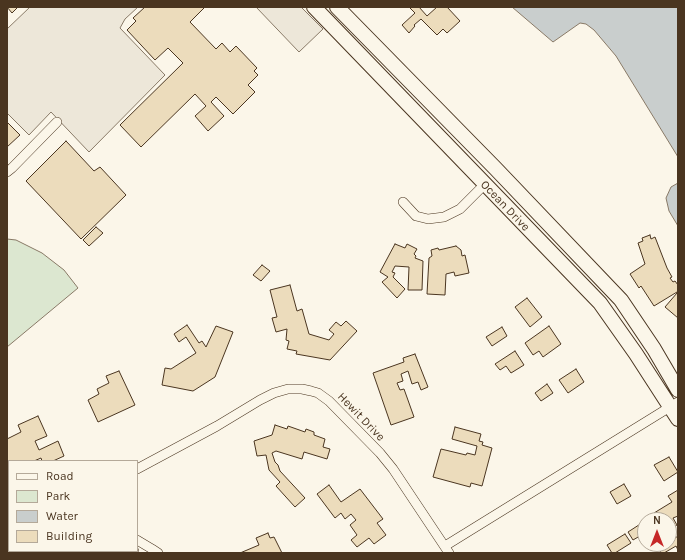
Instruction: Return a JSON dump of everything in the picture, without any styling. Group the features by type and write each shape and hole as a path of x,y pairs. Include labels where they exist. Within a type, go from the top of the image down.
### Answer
{"main road":[{"name":"Ocean Drive","path":"314,7 600,303 674,404 678,419"},
{"name":"Ocean Drive","path":"337,7 496,169 621,300 654,349 678,390"}],"street":[{"path":"7,172 57,122"},
{"path":"403,202 416,216 428,219 444,217 460,209 484,184"},
{"name":"Hewit Drive","path":"138,468 274,393 288,389 307,390 318,393 330,401 380,453 393,469 447,550 544,486 674,404"},
{"path":"138,541 158,553"}],"green space":[{"path":"7,239 16,240 42,253 64,270 78,288 7,347"}],"shaded area":[{"path":"30,7 138,7 125,19 120,28 165,75 89,152 51,112 29,135 7,113 7,29"},
{"path":"256,7 301,7 323,29 299,52"}],"water":[{"path":"512,7 678,7 678,157 616,56 594,30 586,24 580,23 553,42"},
{"path":"678,183 678,226 669,211 666,198 671,187"}],"building":[{"path":"7,7 18,7 12,13"},
{"path":"145,7 205,7 190,22 216,49 222,43 230,52 236,46 257,68 254,71 258,75 248,85 255,92 233,114 216,97 211,102 224,116 208,131 195,116 206,106 195,94 141,147 120,125 183,63 168,48 155,60 127,30 136,21 133,18"},
{"path":"409,7 419,7 427,16 437,7 447,7 460,21 447,33 443,29 437,35 421,19 414,25 415,26 409,33 402,25 415,13"},
{"path":"7,122 20,135 7,147"},
{"path":"66,141 94,171 100,167 126,195 81,239 26,181"},
{"path":"96,227 103,233 89,246 83,240"},
{"path":"650,235 651,239 655,237 672,277 670,278 678,285 677,292 654,306 641,286 639,288 630,274 645,264 638,243 643,241 642,238"},
{"path":"395,244 405,248 407,244 417,249 414,254 416,256 415,258 423,261 422,290 408,290 409,267 395,266 392,272 395,273 393,277 405,289 397,298 382,282 388,277 380,272"},
{"path":"456,246 461,250 462,256 465,255 469,273 455,276 454,272 446,274 445,295 427,294 429,258 432,256 431,250 438,248 439,250"},
{"path":"262,265 270,271 261,281 253,275"},
{"path":"290,285 297,311 302,309 309,334 329,340 334,334 329,330 336,322 341,326 346,321 357,331 330,360 296,354 297,351 287,349 289,341 286,340 287,329 276,332 272,318 277,317 270,290"},
{"path":"677,293 678,294 678,318 665,307"},
{"path":"527,298 542,317 530,327 515,307"},
{"path":"187,325 199,343 202,341 206,347 216,326 233,332 215,377 193,391 162,385 165,368 171,369 196,353 186,337 179,342 174,334"},
{"path":"549,326 561,344 543,357 539,351 533,355 525,343"},
{"path":"502,327 507,336 492,346 486,337"},
{"path":"515,351 524,365 511,373 506,366 500,370 495,364"},
{"path":"415,354 428,387 421,390 418,382 412,384 408,371 401,374 403,381 397,383 400,390 404,389 414,417 391,425 373,373 404,362 403,358"},
{"path":"576,369 584,382 568,393 559,380"},
{"path":"119,371 135,405 98,422 88,400 99,394 97,389 109,383 106,376"},
{"path":"547,384 553,393 541,401 535,393"},
{"path":"38,416 47,436 35,441 39,450 58,441 64,456 55,460 42,460 41,458 36,460 8,460 7,480 7,439 21,432 18,425"},
{"path":"275,425 287,429 288,426 305,432 306,429 314,432 314,435 325,439 323,447 330,449 327,459 304,452 302,459 276,451 272,453 280,471 305,498 295,507 276,486 280,482 269,470 266,455 257,456 254,441 272,435"},
{"path":"455,427 481,434 479,441 483,442 482,445 492,448 482,486 471,483 470,487 433,477 441,449 466,455 467,453 475,455 477,446 452,439"},
{"path":"669,457 678,472 664,481 654,465"},
{"path":"624,484 631,496 617,504 610,492"},
{"path":"329,485 341,502 360,489 383,519 377,523 386,535 374,544 369,538 357,547 351,540 357,535 350,525 356,520 351,514 345,519 341,513 335,518 317,494"},
{"path":"678,490 678,516 677,512 656,512 672,502 668,496"},
{"path":"637,526 637,538 633,540 628,532"},
{"path":"268,533 270,538 274,537 282,553 240,553 259,545 256,538"},
{"path":"625,534 631,543 615,553 612,553 607,545"},
{"path":"678,536 678,550 677,537"},
{"path":"24,552 60,552 59,553"},
{"path":"80,552 98,552 98,553"}]}
